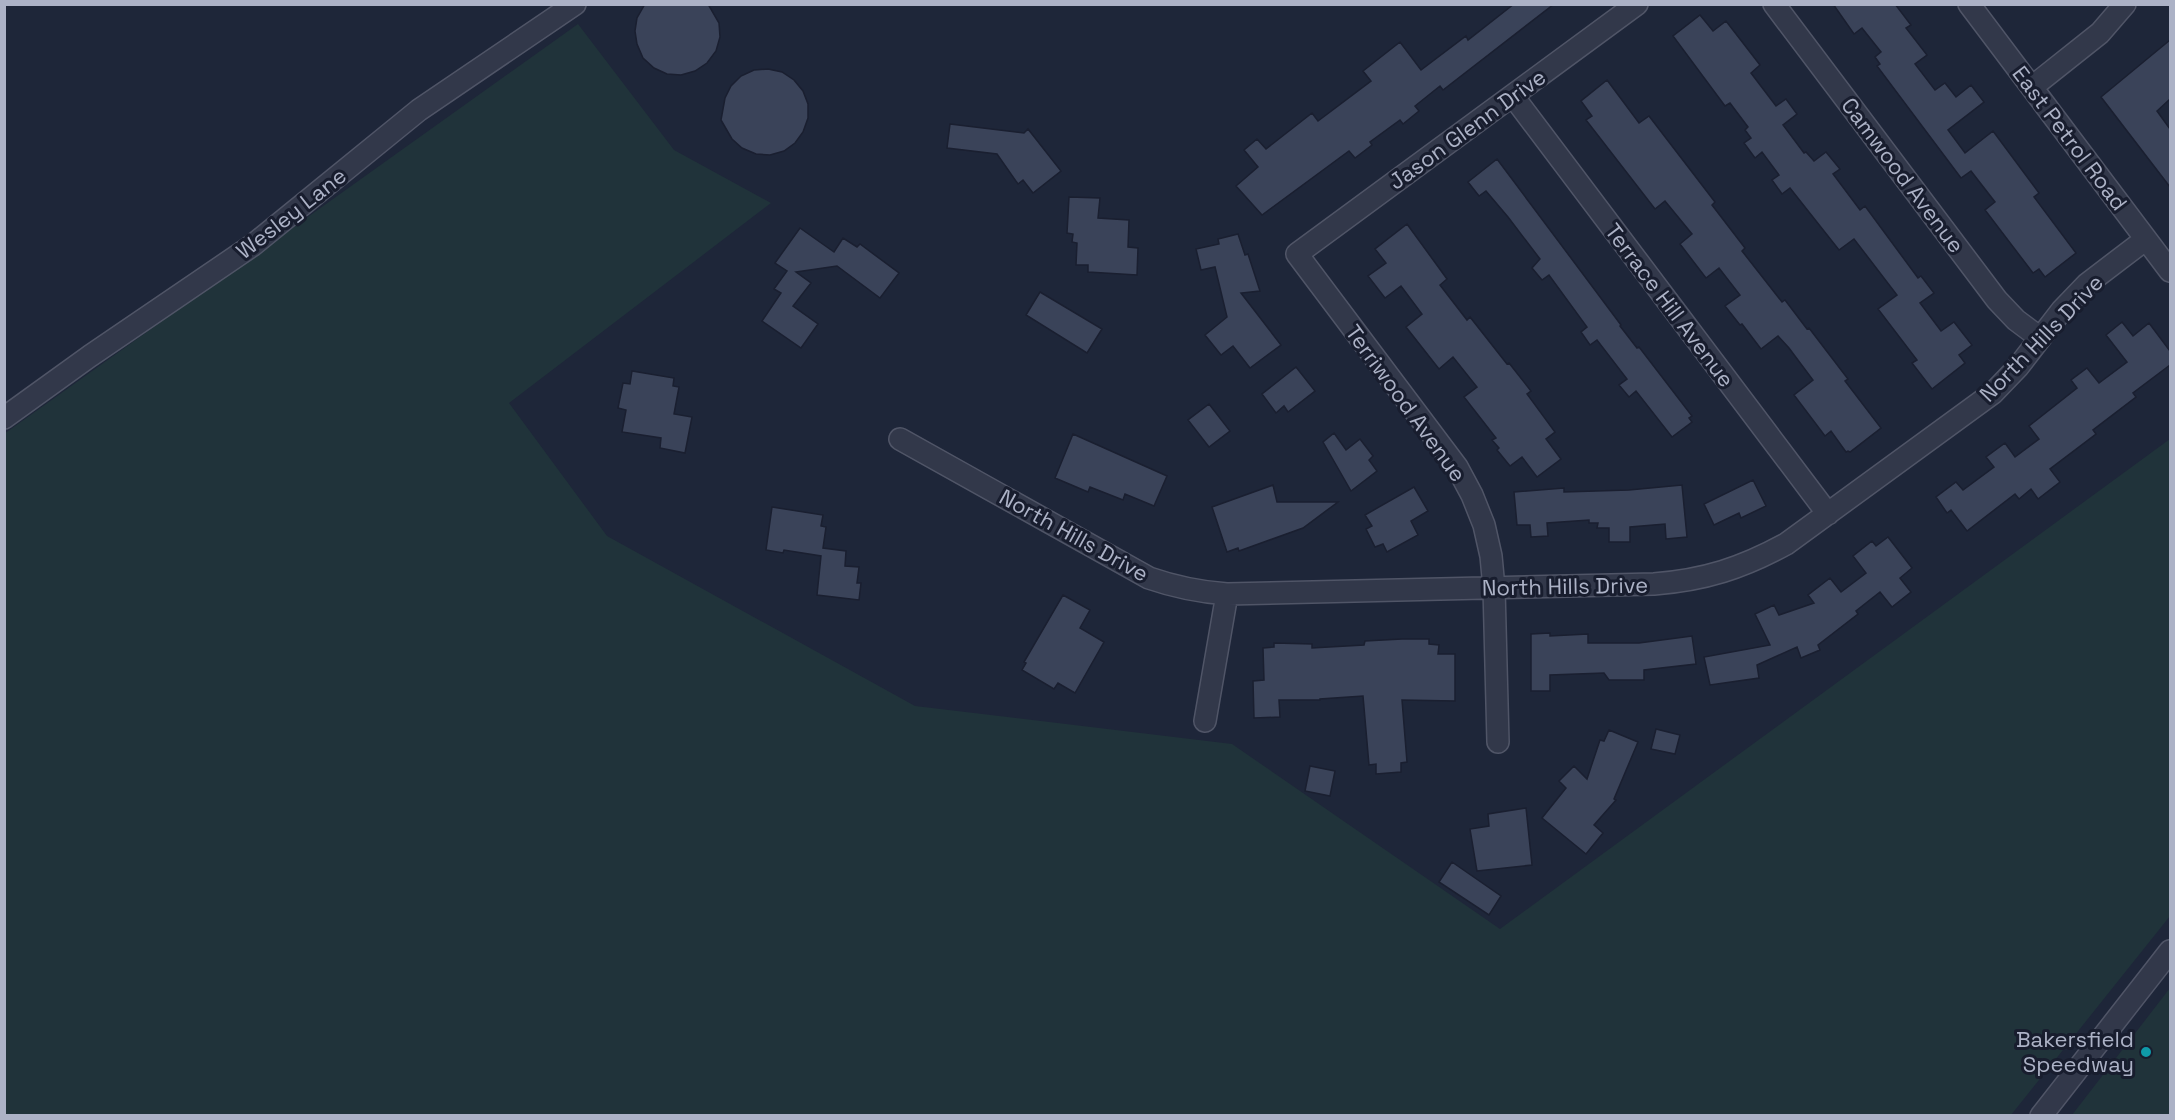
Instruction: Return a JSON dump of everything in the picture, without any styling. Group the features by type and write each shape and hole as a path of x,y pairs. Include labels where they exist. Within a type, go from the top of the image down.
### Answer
{"street":[{"name":"Wesley Lane","path":"4,418 100,349 253,245 420,110 575,4"},
{"name":"Jason Glenn Drive","path":"1297,254 1637,4"},
{"name":"Camwood Avenue","path":"1774,4 1997,300 2016,320 2040,338"},
{"name":"East Petrol Road","path":"1969,4 2170,271"},
{"path":"2032,87 2100,33 2125,4"},
{"name":"Terrace Hill Avenue","path":"1513,96 1828,514"},
{"name":"North Hills Drive","path":"900,439 1149,578 1174,587 1201,592 1227,594 1494,588 1654,584 1685,581 1720,574 1754,561 1786,544 1993,393 2018,367 2062,310 2087,284 2146,239"},
{"name":"Terriwood Avenue","path":"1297,254 1456,468 1472,495 1484,525 1491,556 1498,742"},
{"path":"1205,721 1227,594"},
{"path":"2041,1116 2170,951"}],"shaded area":[{"path":"578,24 674,150 771,203 509,403 607,536 915,706 1232,744 1500,929 2170,439 2170,916 2011,1115 5,1115 4,434"},
{"name":"Bakersfield Speedway","path":"2170,988 2170,1115 2072,1115"}],"building":[{"path":"645,4 708,4 719,23 720,37 716,51 707,63 695,71 681,75 667,74 654,68 643,58 635,31 637,18"},
{"path":"1514,4 1554,4 1443,90 1440,86 1415,106 1419,111 1403,124 1400,120 1370,142 1372,145 1355,158 1349,151 1262,215 1236,186 1258,167 1244,150 1257,139 1266,149 1312,113 1318,121 1371,81 1363,71 1400,42 1421,70 1466,36 1468,40"},
{"path":"1833,4 1895,4 1911,25 1906,28 1927,55 1915,64 1935,90 1945,83 1956,97 1971,85 1984,102 1948,130 1965,153 1993,131 2039,193 2034,197 2076,253 2045,277 2039,269 2033,273 1985,210 1995,202 1971,171 1961,178 1877,66 1880,64 1875,57 1881,52 1862,28 1854,34"},
{"path":"1700,15 1713,31 1726,21 1760,65 1751,73 1776,106 1786,99 1797,114 1783,125 1804,153 1806,152 1814,161 1826,152 1840,169 1833,174 1860,210 1865,206 1918,278 1921,276 1934,293 1920,303 1941,331 1954,322 1972,345 1959,355 1965,363 1932,389 1912,363 1917,360 1878,309 1897,295 1854,239 1839,250 1790,188 1782,194 1772,180 1779,175 1762,152 1755,158 1744,143 1751,138 1745,130 1748,127 1730,103 1725,106 1673,36"},
{"path":"2170,40 2170,99 2157,111 2170,129 2170,187 2101,97"},
{"path":"768,69 782,72 794,80 803,91 808,104 808,118 803,132 795,143 784,151 770,155 756,154 742,148 732,139 721,120 725,98 731,86 741,76 754,70"},
{"path":"1607,80 1639,123 1649,116 1715,202 1712,205 1745,248 1742,251 1782,302 1785,300 1807,329 1809,328 1848,379 1845,381 1881,428 1850,452 1846,452 1831,431 1825,436 1794,395 1813,380 1789,348 1778,336 1761,349 1725,306 1740,295 1719,268 1706,278 1680,244 1692,234 1665,201 1655,209 1586,120 1592,116 1581,101"},
{"path":"950,124 1024,133 1028,129 1061,171 1033,193 1023,180 1018,184 997,154 947,148"},
{"path":"1497,159 1620,326 1692,416 1689,418 1692,422 1672,437 1636,391 1629,397 1619,385 1627,379 1597,340 1590,345 1581,332 1587,327 1549,275 1542,280 1532,268 1540,259 1508,217 1486,191 1479,196 1468,182"},
{"path":"1069,197 1100,198 1098,218 1129,220 1128,247 1138,248 1137,275 1088,272 1088,265 1076,265 1077,243 1072,242 1073,234 1067,233"},
{"path":"1407,224 1447,279 1440,285 1467,320 1470,317 1531,391 1527,394 1555,432 1546,439 1561,459 1537,477 1522,457 1510,466 1497,450 1499,448 1492,440 1496,438 1464,397 1477,387 1453,357 1439,369 1406,327 1422,314 1401,286 1385,298 1368,276 1386,263 1375,249"},
{"path":"800,228 834,252 843,238 857,247 860,244 899,273 880,298 837,266 796,272 811,283 793,306 818,324 801,348 762,321 781,293 774,289 787,271 775,263"},
{"path":"1238,234 1245,255 1248,254 1260,291 1241,293 1281,345 1250,368 1233,346 1221,355 1205,335 1227,317 1215,267 1201,270 1196,249 1219,244 1218,239"},
{"path":"1040,292 1102,329 1087,353 1026,315"},
{"path":"2122,322 2133,336 2149,323 2170,351 2170,365 2133,393 2136,397 2093,430 2096,434 2050,469 2060,482 2038,499 2031,489 2019,499 2015,494 1967,531 1951,510 1947,513 1936,497 1956,482 1963,490 1994,467 1986,457 2005,443 2015,457 2039,439 2029,426 2077,388 2071,380 2087,368 2099,383 2127,362 2106,335"},
{"path":"1296,367 1315,391 1288,412 1284,406 1276,413 1262,394"},
{"path":"632,371 674,378 673,386 679,387 674,414 692,417 685,453 660,448 661,438 622,432 626,410 618,408 623,383 630,384"},
{"path":"1209,404 1230,431 1209,447 1188,420"},
{"path":"1334,433 1346,450 1360,439 1373,456 1369,460 1377,471 1351,491 1323,442"},
{"path":"1073,434 1167,476 1154,506 1125,494 1123,500 1090,487 1088,492 1055,478"},
{"path":"1753,480 1766,506 1741,518 1739,513 1714,525 1704,504"},
{"path":"1273,485 1277,502 1338,502 1303,528 1239,551 1238,548 1227,552 1212,507"},
{"path":"1682,485 1687,537 1666,539 1665,524 1630,527 1630,542 1609,542 1609,528 1597,528 1598,523 1589,523 1589,520 1547,523 1548,536 1531,537 1530,525 1517,525 1514,492 1564,488 1564,492 1629,490"},
{"path":"1414,487 1428,511 1411,521 1418,535 1387,552 1383,544 1375,547 1366,529 1372,526 1365,515"},
{"path":"772,507 823,515 821,526 826,527 823,548 846,551 845,566 859,567 857,583 861,583 859,600 817,595 821,556 784,550 783,553 766,550"},
{"path":"1888,537 1912,568 1900,578 1911,592 1892,607 1880,592 1856,611 1858,614 1818,645 1820,650 1801,658 1797,647 1757,665 1759,678 1710,685 1704,657 1770,645 1755,614 1774,605 1779,615 1814,603 1808,595 1830,578 1841,592 1866,573 1853,556 1872,541 1876,546"},
{"path":"1063,595 1090,610 1080,628 1104,642 1075,693 1058,683 1054,689 1022,670 1026,663 1024,662"},
{"path":"1550,633 1550,636 1588,634 1588,643 1639,643 1692,636 1696,664 1644,670 1644,680 1609,680 1604,673 1550,675 1550,691 1531,691 1531,634"},
{"path":"1429,639 1429,644 1439,645 1438,654 1455,654 1455,701 1402,700 1407,762 1401,763 1401,772 1376,774 1376,764 1369,765 1363,696 1320,700 1279,700 1280,717 1254,718 1253,681 1264,680 1263,648 1274,647 1274,643 1312,644 1312,648 1364,645 1365,641"},
{"path":"1656,729 1680,735 1675,754 1651,749"},
{"path":"1609,730 1638,742 1614,799 1616,800 1594,825 1603,833 1586,854 1542,818 1566,788 1559,781 1574,766 1587,779 1600,740 1604,741"},
{"path":"1310,766 1335,771 1330,796 1305,791"},
{"path":"1526,808 1532,865 1477,871 1470,829 1489,826 1488,814"},
{"path":"1452,862 1501,896 1489,915 1439,882"}],"place":[{"name":"Bakersfield Speedway","path":"2146,1052"}]}
